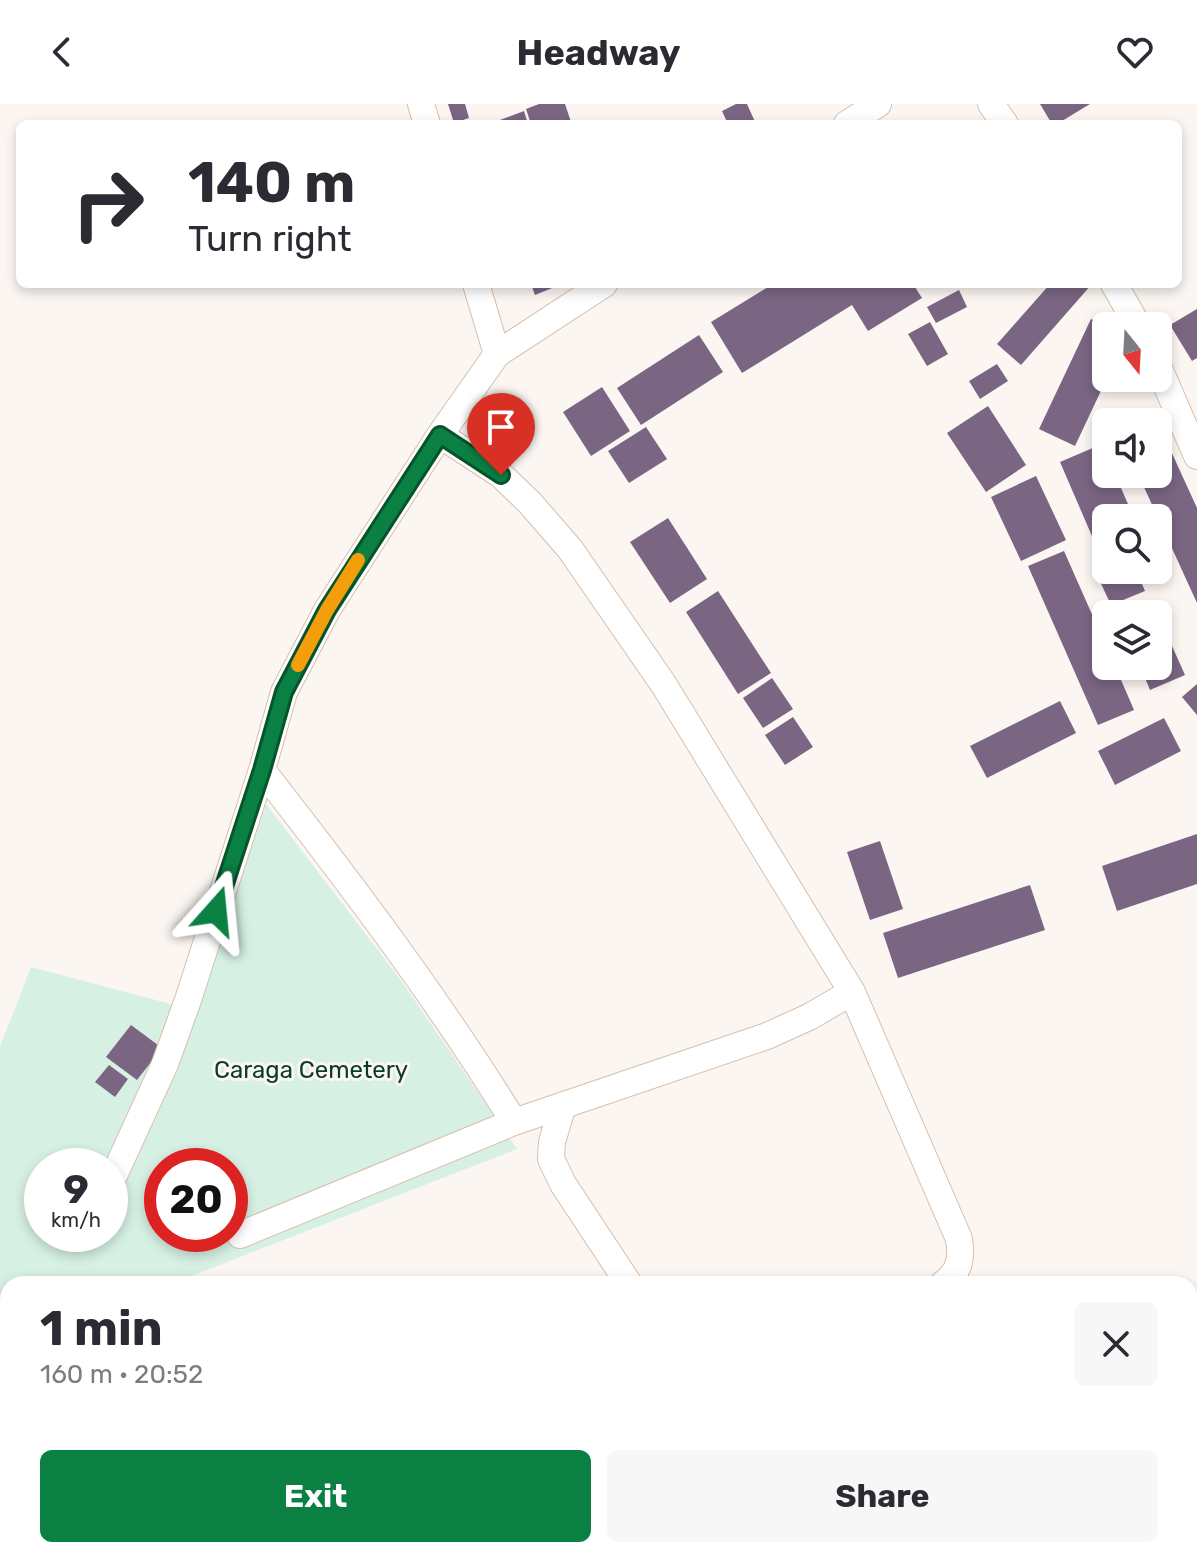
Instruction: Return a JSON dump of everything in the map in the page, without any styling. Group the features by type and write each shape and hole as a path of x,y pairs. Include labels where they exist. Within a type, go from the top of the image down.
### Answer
{"street":[{"path":"853,120 878,104"},
{"path":"477,288 497,354"},
{"path":"126,1148 165,1064 262,770 284,692 327,610 440,435 497,354 598,288"},
{"path":"1116,288 1130,312"},
{"path":"1169,392 1197,456"},
{"path":"440,435 501,475 570,549 664,685 852,992 959,1239 961,1253 958,1268 950,1276"},
{"path":"262,770 339,869 465,1042 514,1122"},
{"path":"248,1232 514,1122 767,1036 809,1017 852,992"},
{"path":"563,1105 552,1142 551,1159 563,1184 624,1276"}],"green space":[{"name":"Caraga Cemetery","path":"266,804 400,979 517,1149 192,1276 0,1276 0,1047 31,967 197,1011"}],"building":[{"path":"448,104 465,104 469,118 453,120"},
{"path":"539,104 565,104 570,120 530,120 526,109"},
{"path":"736,104 747,104 754,120 726,120 722,111"},
{"path":"1040,104 1090,104 1064,120 1050,120"},
{"path":"524,111 527,120 500,120"},
{"path":"532,288 552,288 535,295"},
{"path":"766,288 916,288 922,298 868,331 852,305 742,373 711,322"},
{"path":"1046,288 1088,288 1021,365 997,344"},
{"path":"959,290 967,307 936,323 927,307"},
{"path":"1197,309 1197,358 1192,361 1172,324"},
{"path":"1092,319 1092,392 1100,392 1075,446 1039,429"},
{"path":"930,322 948,354 927,366 908,334"},
{"path":"699,335 723,372 641,425 617,388"},
{"path":"997,364 1008,381 980,399 969,381"},
{"path":"602,387 630,431 591,456 563,412"},
{"path":"988,406 1026,465 986,492 947,433"},
{"path":"646,427 667,459 629,483 608,451"},
{"path":"1092,448 1092,488 1121,488 1128,504 1092,504 1092,536 1060,462"},
{"path":"1172,454 1197,508 1197,603 1172,548 1172,504 1152,504 1144,488 1172,488"},
{"path":"1036,476 1066,540 1021,561 991,497"},
{"path":"668,518 707,579 670,603 630,542"},
{"path":"1064,551 1092,614 1092,680 1121,680 1134,710 1098,725 1028,566"},
{"path":"1101,584 1142,584 1145,591 1123,600 1109,600"},
{"path":"718,591 771,673 738,694 686,612"},
{"path":"1172,646 1185,675 1150,690 1146,680 1172,680"},
{"path":"772,678 793,709 763,728 743,698"},
{"path":"1197,684 1197,715 1182,697"},
{"path":"1060,701 1076,733 987,778 970,746"},
{"path":"793,717 813,747 785,765 765,735"},
{"path":"1164,718 1181,751 1115,785 1098,751"},
{"path":"1197,834 1197,884 1117,911 1102,866"},
{"path":"880,841 903,909 870,920 847,852"},
{"path":"1030,885 1045,930 898,978 883,933"},
{"path":"131,1025 162,1048 137,1080 106,1057"},
{"path":"109,1065 128,1079 115,1097 95,1082"}],"slow traffic":[{"path":"298,665 358,560"}],"route":[{"path":"216,911 284,692 327,610 370,541 440,435 501,475"}]}
